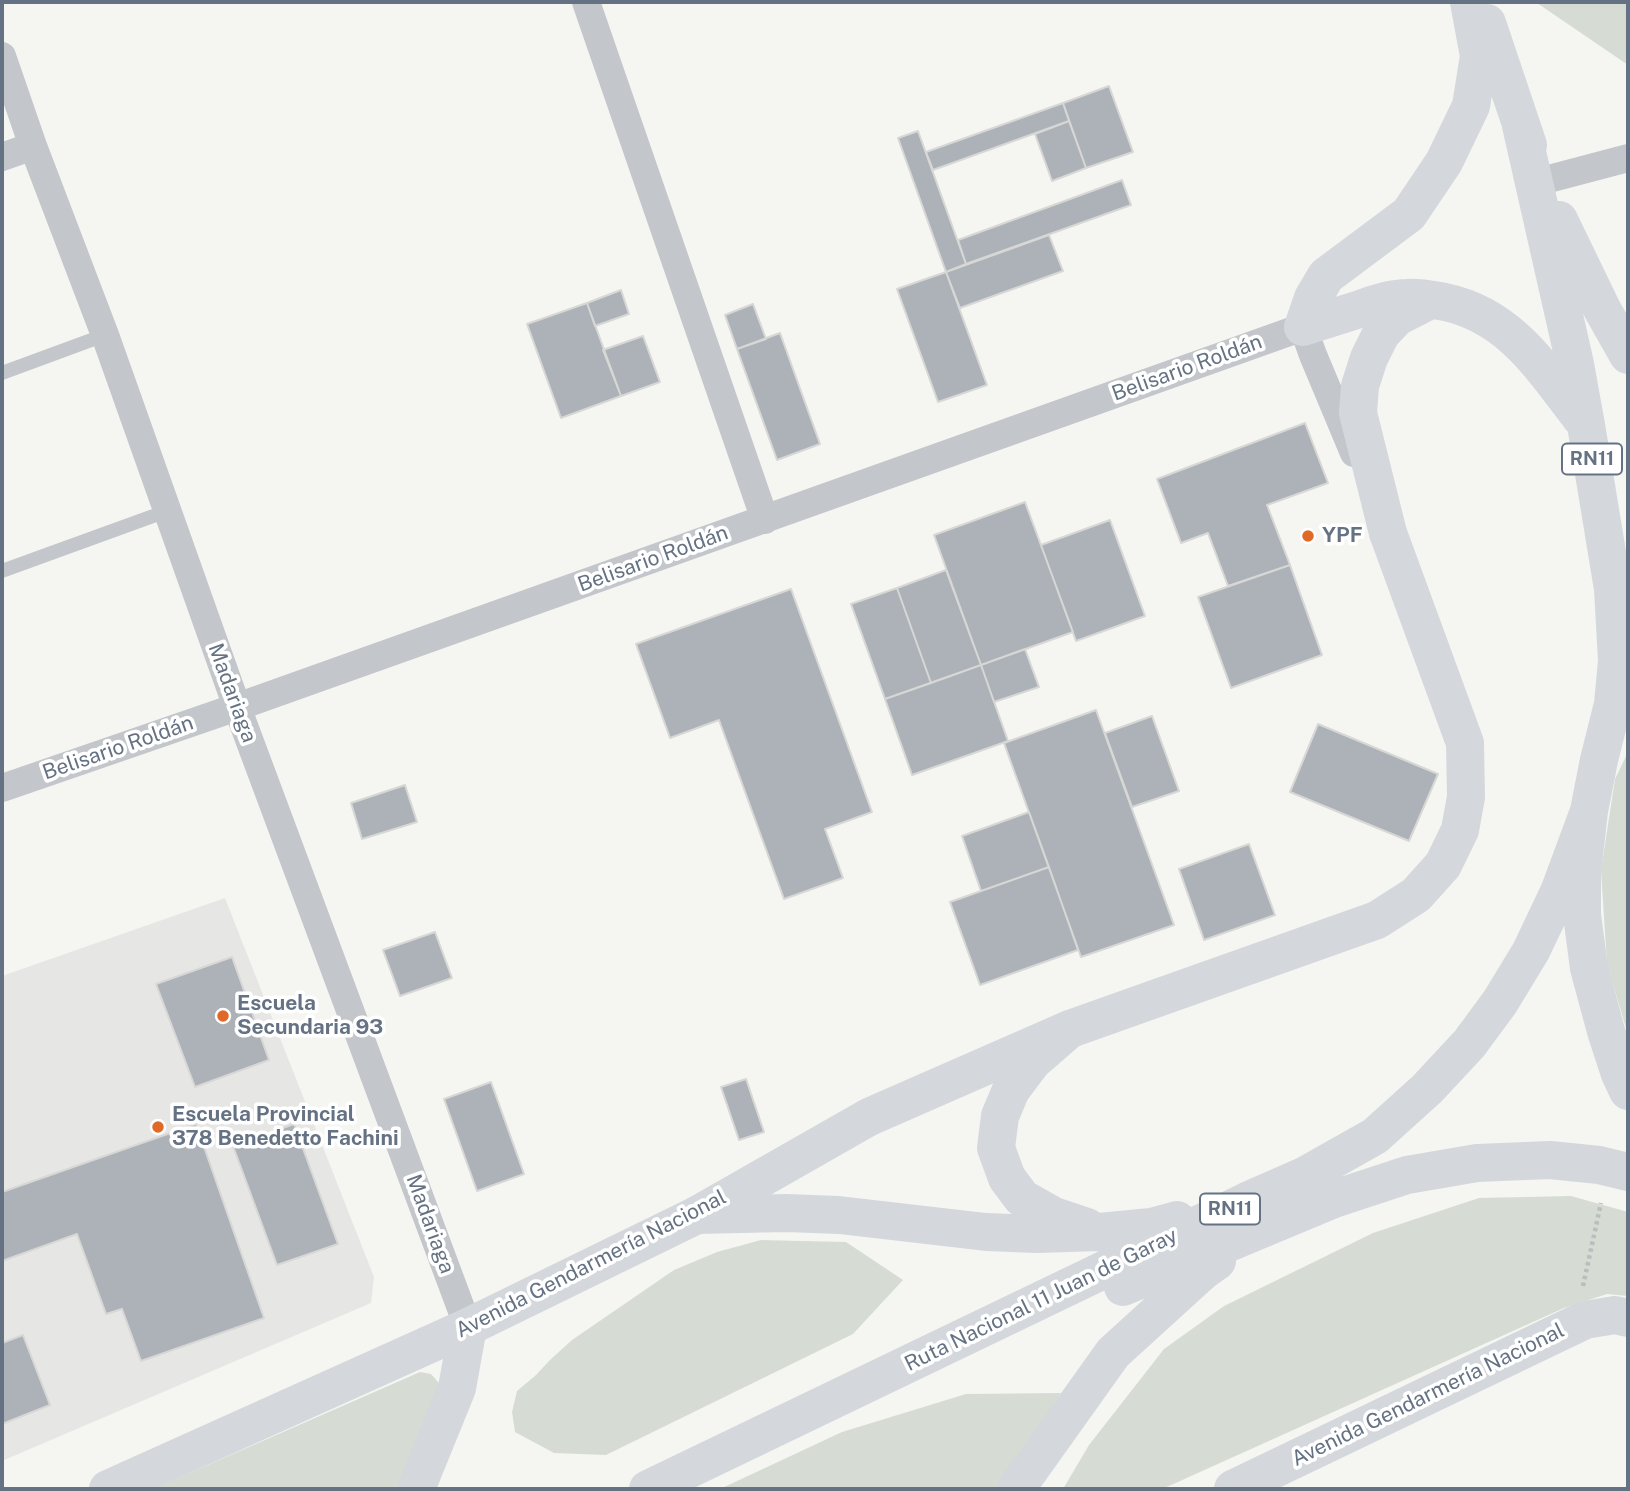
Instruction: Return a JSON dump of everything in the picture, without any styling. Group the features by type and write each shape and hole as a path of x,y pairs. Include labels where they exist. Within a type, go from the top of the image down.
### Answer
{"main road":[{"path":"1303,327 1313,298 1326,276 1409,214 1444,162 1471,106 1479,56 1469,2"},
{"name":"Ruta Nacional 11 Juan de Garay","path":"1479,2 1541,181 1596,298 1628,355"},
{"name":"Ruta Nacional 11 Juan de Garay","path":"1520,121 1587,425 1614,589 1617,661 1613,704 1589,811 1582,873 1581,915 1592,980 1620,1074 1628,1091"},
{"path":"1303,327 1383,302 1406,298 1460,306 1497,324 1532,355 1587,425"},
{"name":"Avenida Gendarmería Nacional","path":"108,1489 468,1327 697,1215 869,1117 1070,1029 1377,920 1416,895 1443,865 1460,830 1466,797 1465,743 1388,533 1358,413 1360,386 1369,358 1381,334 1397,317 1431,300"},
{"name":"Ruta Nacional 11 Juan de Garay","path":"1599,760 1612,727 1628,705"},
{"name":"Ruta Nacional 11 Juan de Garay","path":"648,1489 1247,1200 1304,1176 1375,1136 1427,1089 1469,1044 1500,1002 1531,951 1559,892 1589,811"},
{"path":"1070,1029 1032,1062 1011,1090 1000,1116 996,1148 1007,1178 1023,1198 1054,1216 1099,1231"},
{"name":"Ruta Nacional 11 Juan de Garay","path":"727,1452 1334,1199 1407,1175 1477,1163 1550,1160 1619,1170"},
{"path":"697,1215 839,1215 986,1232 1037,1234 1151,1227 1247,1200"},
{"path":"1016,1489 1113,1353 1203,1271 1277,1223"},
{"name":"Avenida Gendarmería Nacional","path":"1233,1489 1585,1320 1615,1315 1628,1318"},
{"path":"416,1489 457,1388 468,1327"}],"street":[{"path":"586,2 765,520"},
{"name":"Madariaga","path":"2,56 105,335 237,707 468,1327"},
{"path":"2,158 33,146"},
{"path":"1541,181 1628,158"},
{"path":"1303,327 1388,533"},
{"name":"Belisario Roldán","path":"2,788 765,520 1303,327"}],"lane":[{"path":"2,373 105,335"},
{"path":"2,571 167,511"}],"path":[{"path":"1585,1320 1583,1287 1619,1170"}],"shaded area":[{"path":"1628,2 1628,65 1537,3"},
{"path":"1628,752 1628,1035 1607,964 1601,870 1615,779"},
{"name":"Escuela Provincial 378 Benedetto Fachini","path":"225,898 374,1277 371,1303 2,1461 2,976"},
{"path":"1571,1196 1628,1212 1628,1296 1607,1294 1564,1308 1169,1486 1159,1489 1063,1489 1089,1445 1164,1349 1224,1306 1373,1233 1479,1198"},
{"path":"761,1240 846,1242 903,1280 853,1334 606,1455 554,1453 515,1432 512,1412 517,1391 572,1340 674,1270 717,1252"},
{"path":"420,1372 431,1374 439,1383 406,1489 153,1489"},
{"path":"1061,1393 999,1489 720,1489 842,1432 966,1394"}],"building":[{"path":"1109,86 1133,152 1086,168 1063,103"},
{"path":"1063,103 1069,121 933,170 926,152"},
{"path":"1069,121 1086,168 1052,181 1035,134"},
{"path":"918,131 966,264 946,272 898,138"},
{"path":"1122,180 1131,205 966,264 958,240"},
{"path":"1049,235 1063,271 960,308 946,272"},
{"path":"946,272 987,385 938,402 897,289"},
{"path":"621,290 629,314 595,326 587,303"},
{"path":"587,303 621,396 561,418 527,324"},
{"path":"753,304 766,339 737,349 725,315"},
{"path":"780,333 820,444 777,460 737,349"},
{"path":"643,336 660,382 621,396 603,350"},
{"path":"1305,423 1328,483 1267,505 1290,565 1228,586 1208,533 1181,543 1157,479"},
{"path":"1025,502 1073,632 981,665 934,535"},
{"path":"1110,520 1145,616 1076,641 1041,545"},
{"path":"1290,565 1322,655 1231,688 1198,597"},
{"path":"946,570 981,665 931,683 897,588"},
{"path":"897,588 931,683 885,699 851,604"},
{"path":"791,589 872,812 825,829 843,878 784,899 719,720 670,738 636,644"},
{"path":"1025,649 1039,687 994,702 981,665"},
{"path":"981,665 1008,741 912,775 885,699"},
{"path":"1096,710 1174,925 1081,957 1004,743"},
{"path":"1152,716 1179,791 1132,807 1105,733"},
{"path":"1318,724 1438,774 1409,841 1290,792"},
{"path":"405,785 417,822 362,839 351,803"},
{"path":"1029,812 1049,867 981,891 962,836"},
{"path":"1249,844 1275,915 1204,940 1179,869"},
{"path":"1049,867 1078,950 980,985 950,902"},
{"path":"435,932 452,978 400,996 383,950"},
{"path":"232,957 269,1060 195,1087 156,984"},
{"path":"746,1079 764,1132 739,1140 721,1087"},
{"path":"491,1082 524,1174 477,1191 444,1099"},
{"path":"196,1124 264,1318 141,1361 122,1309 106,1314 77,1234 2,1261 2,1192"},
{"path":"294,1124 338,1244 277,1265 233,1146"},
{"path":"23,1335 50,1405 2,1424 2,1343"}],"place":[{"name":"YPF","path":"1308,536"},
{"name":"Escuela Secundaria 93","path":"223,1016"},
{"name":"Escuela Provincial 378 Benedetto Fachini","path":"158,1127"}]}
